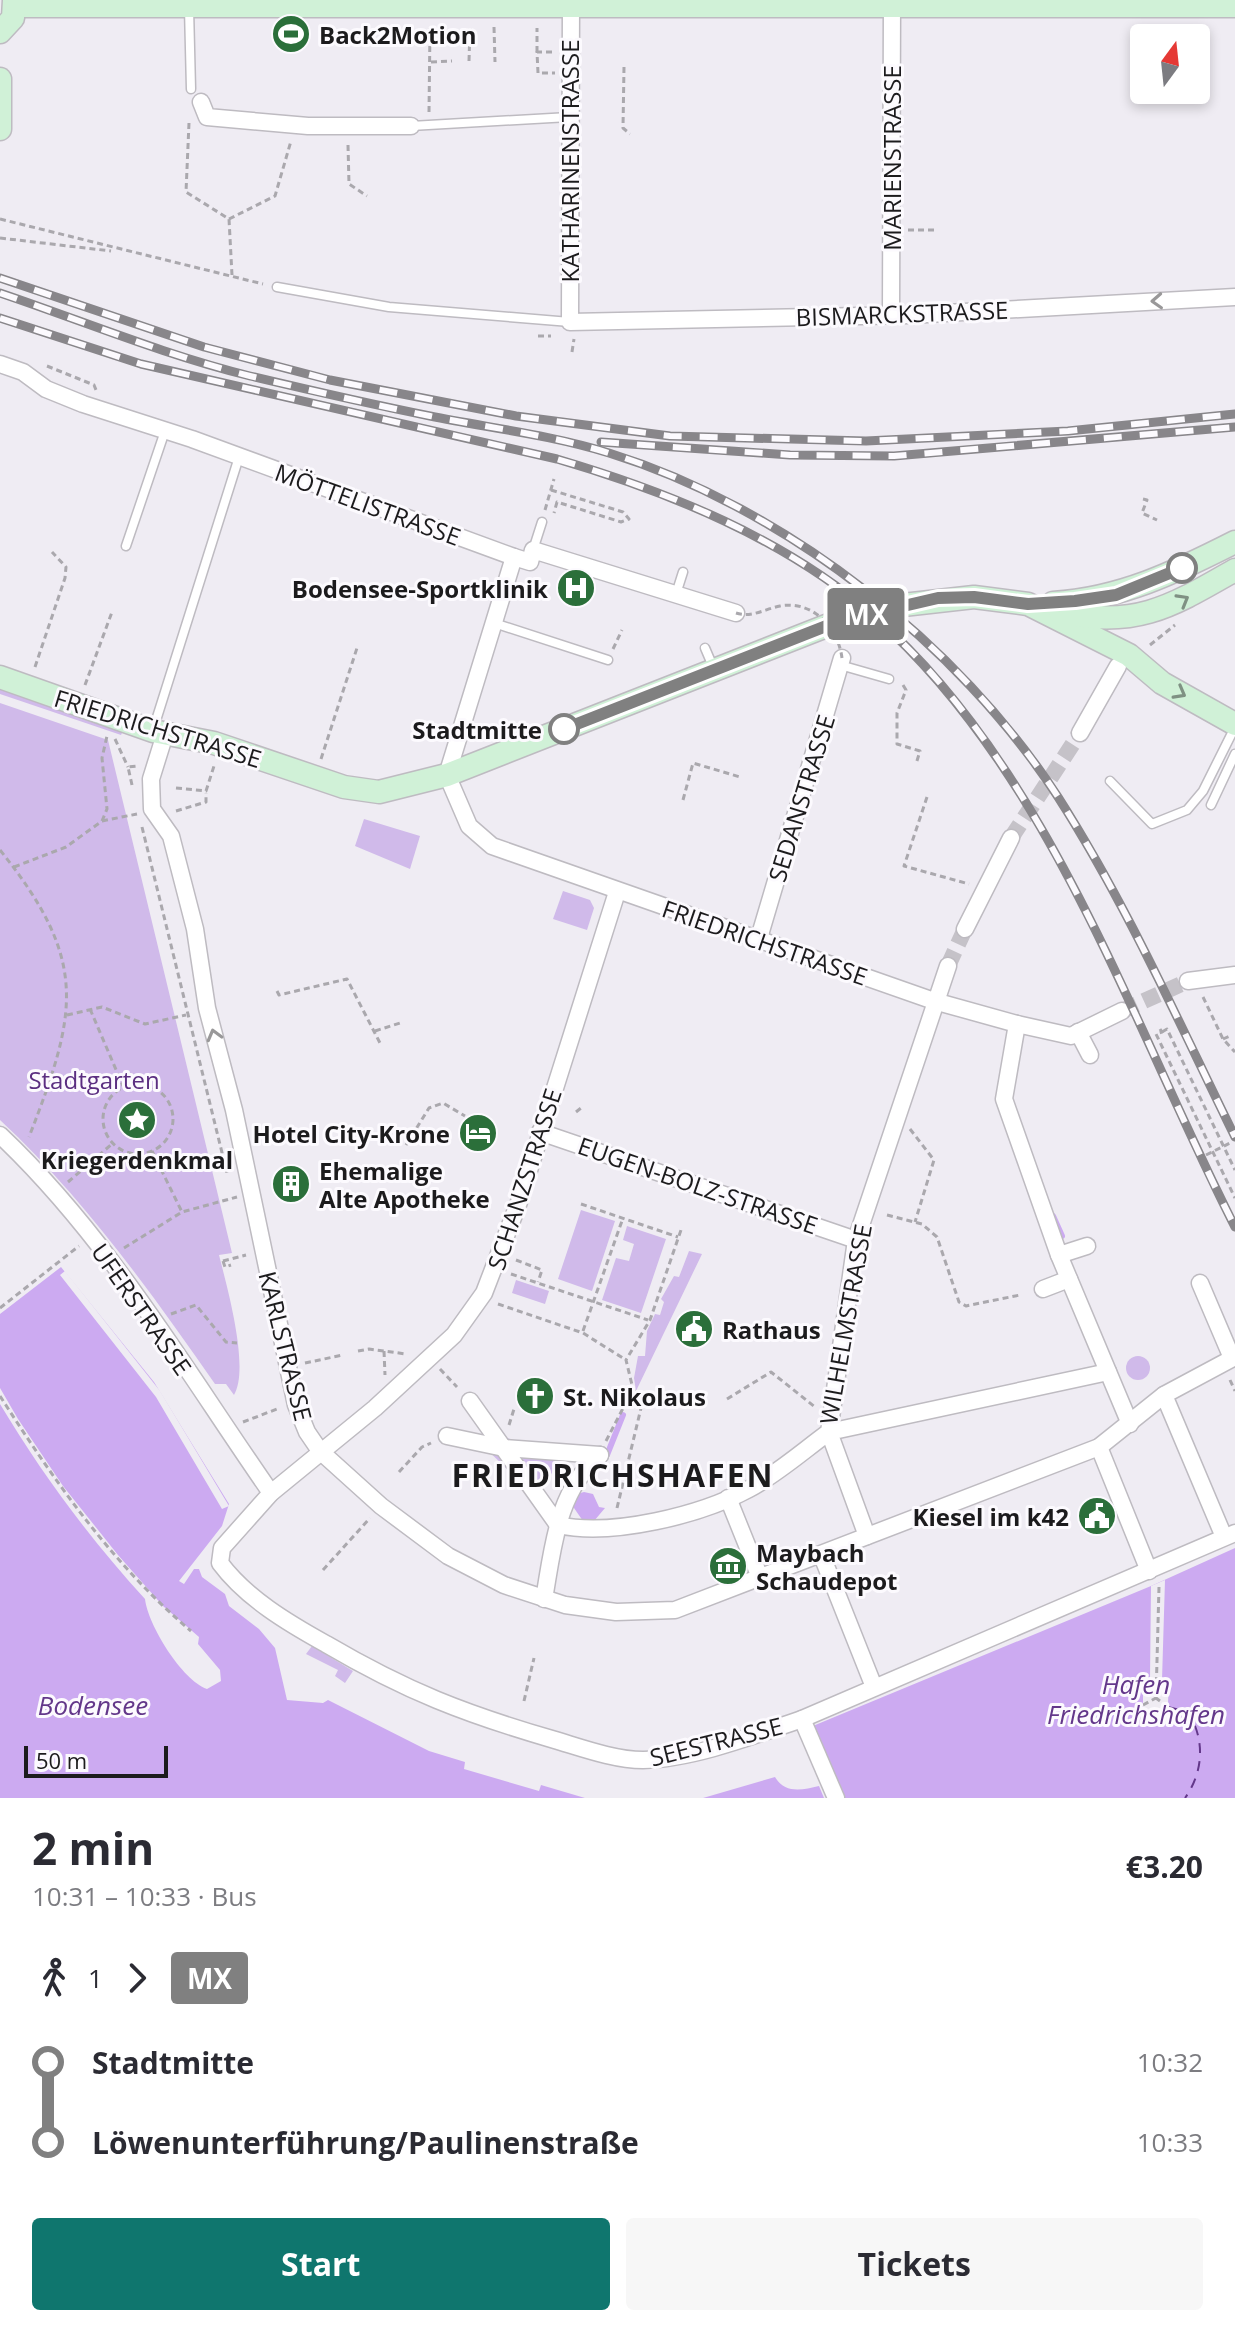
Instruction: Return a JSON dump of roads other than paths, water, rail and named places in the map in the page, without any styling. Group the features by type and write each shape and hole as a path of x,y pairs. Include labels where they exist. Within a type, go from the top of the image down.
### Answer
{"main road":[{"path":"0,32 9,24 14,3 189,7 571,3 1156,3 1235,6"},
{"path":"0,79 0,129"},
{"path":"1028,604 1116,595 1166,576 1235,542"},
{"path":"903,605 974,597 1028,604 1076,615 1126,618 1168,609 1235,570"},
{"path":"1124,661 1129,608 1166,576"},
{"path":"1028,604 1235,726"},
{"path":"447,775 839,621"},
{"name":"FRIEDRICHSTRASSE","path":"0,677 159,732 214,743 363,791 395,790 447,775"}],"street":[{"name":"KATHARINENSTRASSE","path":"571,3 572,329"},
{"name":"MARIENSTRASSE","path":"891,316 892,3"},
{"path":"196,95 207,117 308,126 420,126"},
{"name":"BISMARCKSTRASSE","path":"572,329 1235,297"},
{"name":"MÖTTELISTRASSE","path":"0,364 23,372 46,389 239,457 526,554 736,613"},
{"path":"447,775 494,623 526,554"},
{"name":"SEDANSTRASSE","path":"759,938 841,661"},
{"path":"1080,733 1124,661"},
{"name":"KARLSTRASSE","path":"159,732 146,812 171,836 195,929 207,1008 234,1110 296,1405 307,1432 323,1453 381,1506 448,1556 504,1585 544,1599 616,1612 675,1610 761,1580 1099,1447 1164,1395 1234,1358"},
{"name":"FRIEDRICHSTRASSE","path":"447,775 475,835 492,846 617,892 759,938 934,1001 1017,1024 1071,1036 1122,1011"},
{"path":"965,929 1011,838"},
{"name":"SCHANZSTRASSE","path":"323,1453 454,1335 481,1298 498,1262 617,892"},
{"name":"WILHELMSTRASSE","path":"558,1525 581,1531 656,1521 728,1498 750,1489 830,1426 856,1240 948,966"},
{"path":"1191,980 1235,975"},
{"path":"1017,1024 1004,1099 1059,1255 1130,1424"},
{"path":"1078,1032 1090,1055"},
{"name":"EUGEN-BOLZ-STRASSE","path":"540,1132 856,1240"},
{"name":"UFERSTRASSE","path":"0,1135 56,1193 108,1258 271,1493"},
{"path":"1059,1255 1087,1246"},
{"path":"1043,1289 1069,1279"},
{"path":"1200,1283 1234,1358"},
{"path":"867,1536 830,1426 1108,1372"},
{"path":"1164,1395 1230,1535"},
{"path":"468,1399 558,1525"},
{"path":"447,1436 504,1448 600,1455 581,1470 564,1503 544,1599"},
{"path":"1099,1447 1152,1570"},
{"name":"SEESTRASSE","path":"323,1453 271,1493 222,1548 220,1563 230,1576 286,1622 425,1698 464,1714 575,1746 642,1760 749,1737 802,1719 1230,1535"},
{"path":"728,1498 761,1580"},
{"path":"822,1556 874,1687"},
{"path":"802,1719 836,1798"}],"lane":[{"path":"189,7 196,95"},
{"path":"420,126 569,117"},
{"path":"277,287 389,307 572,329"},
{"path":"126,546 165,431"},
{"path":"159,732 239,457"},
{"path":"542,522 526,554 581,572"},
{"path":"676,595 683,572"},
{"path":"494,623 608,660"},
{"path":"705,648 714,669"},
{"path":"841,661 889,679"},
{"path":"1110,781 1152,824 1187,810 1203,791 1235,726"},
{"path":"1211,805 1235,754"}],"water":[{"path":"140,1103 153,1113 154,1123 148,1133 132,1136 121,1124 122,1115 128,1106"},
{"name":"Bodensee","path":"61,1267 154,1382 229,1504 222,1526 179,1581 184,1584 194,1569 199,1569 202,1577 225,1594 229,1606 259,1629 275,1648 287,1700 323,1703 328,1700 429,1751 465,1762 464,1769 539,1791 541,1785 585,1798 0,1798 0,1404 68,1505 145,1599 159,1637 177,1663 197,1684 207,1689 221,1681 220,1670 198,1644 199,1637 163,1606 118,1555 63,1486 0,1388 0,1314"},
{"path":"577,1494 593,1494 599,1507 605,1508 594,1521 583,1521 574,1508 569,1507"},
{"name":"Hafen Friedrichshafen","path":"1235,1548 1235,1798 840,1798 808,1728"},
{"path":"775,1777 789,1788 819,1786 824,1798 703,1798"}],"waterway":[{"path":"1053,1216 1062,1236"},
{"path":"607,1455 623,1415"}],"tunnel":[{"path":"839,621 903,605"},
{"path":"1011,838 1080,733"},
{"path":"948,966 965,929"},
{"path":"1122,1011 1188,981"}],"railway":[{"path":"0,278 204,347 330,380 516,416 670,436 866,441 1068,431 1235,414"},
{"path":"0,293 218,368 609,453 674,477 739,508 802,545 862,588 919,635 971,686 1058,797 1107,880 1235,1137"},
{"path":"0,318 141,364 557,459 599,472 725,521 804,564 840,589 875,617 936,679 990,748 1038,824 1082,903 1235,1227"},
{"path":"601,442 790,455 894,456 1235,427"}],"place":[{"name":"Back2Motion","path":"291,34"},
{"name":"Bodensee-Sportklinik","path":"576,588"},
{"name":"Stadtmitte","path":"564,729"},
{"name":"Kriegerdenkmal","path":"137,1120"},
{"name":"Hotel City-Krone","path":"478,1133"},
{"name":"Ehemalige Alte Apotheke","path":"291,1184"},
{"name":"Rathaus","path":"694,1329"},
{"name":"St. Nikolaus","path":"535,1396"},
{"name":"Kiesel im k42","path":"1097,1516"},
{"name":"Maybach Schaudepot","path":"728,1566"}],"district":[{"name":"FRIEDRICHSHAFEN","path":"613,1474"}],"park label":[{"name":"Stadtgarten","path":"94,1079"}]}
